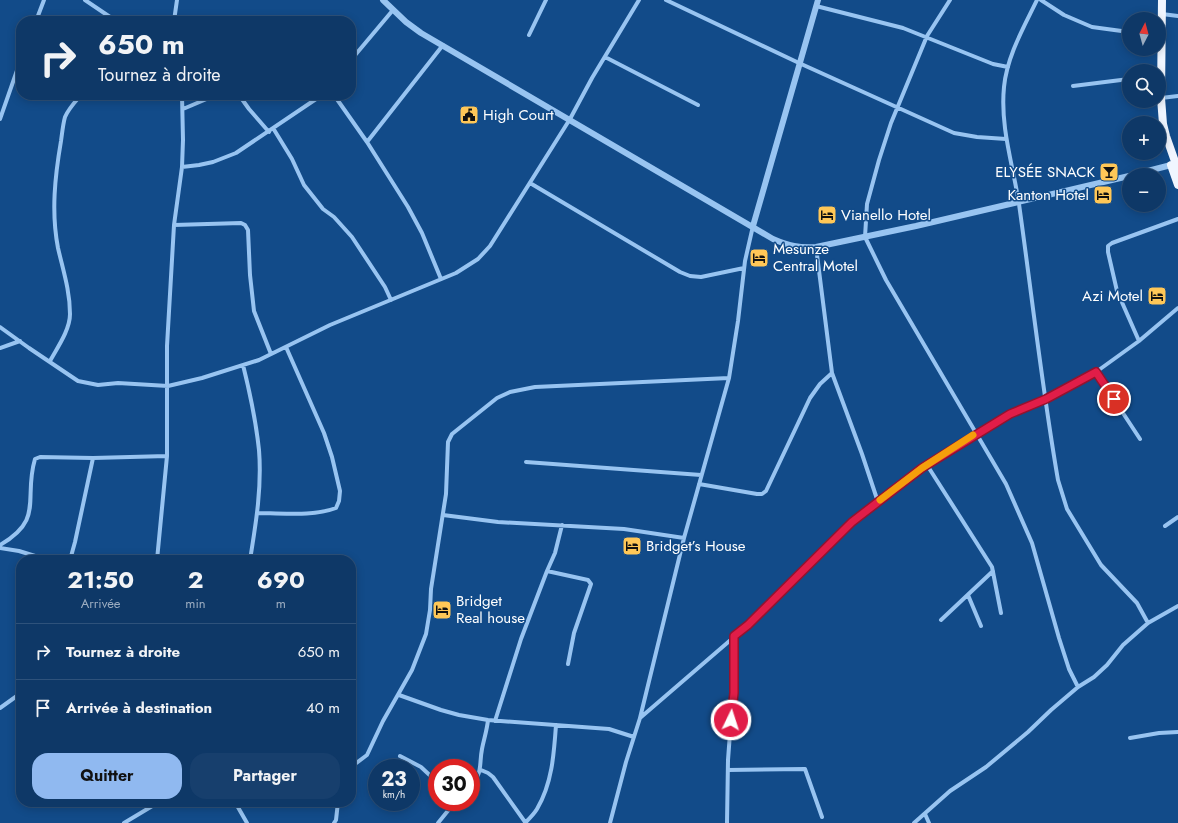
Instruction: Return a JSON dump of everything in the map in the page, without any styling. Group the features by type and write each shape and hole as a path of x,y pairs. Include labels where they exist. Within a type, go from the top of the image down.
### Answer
{"highway":[{"path":"1157,0 1158,12"},
{"path":"1160,12 1162,0"},
{"path":"1161,108 1166,136 1176,165 1178,186"},
{"path":"1166,141 1176,165"}],"street":[{"path":"38,16 44,0"},
{"path":"85,0 109,16"},
{"path":"175,16 177,0"},
{"path":"384,0 393,10 421,33 773,239 788,245 803,248 816,247 1019,202 1122,177"},
{"path":"529,35 546,0"},
{"path":"0,327 78,381 98,385 118,383 168,386 202,378 243,365 271,354 330,325 442,279 478,259 490,246 570,119 592,78 640,0"},
{"path":"666,0 799,63 954,133 977,137 1006,139"},
{"path":"950,0 926,36 897,107 879,160 867,204 865,237 886,280 1006,484 1032,543 1059,638 1069,669 1078,687"},
{"path":"1037,0 1008,67 1004,87 1003,107 1006,139 1019,202 1058,480 1067,509 1101,565 1137,603 1148,623"},
{"path":"1041,0 1064,15 1092,28 1122,31"},
{"path":"610,823 626,762 640,718 698,484 729,378 744,268 753,226 817,3 904,28 992,64 1008,67"},
{"path":"356,54 393,10"},
{"path":"1166,16 1178,16"},
{"path":"367,142 443,45"},
{"path":"605,57 698,105"},
{"path":"0,119 16,73"},
{"path":"1073,86 1122,80"},
{"path":"1166,99 1178,96"},
{"path":"50,361 64,335 70,315 68,286 58,248 54,221 54,194 65,118 72,104 76,100"},
{"path":"157,555 167,456 167,346 174,225 182,167 182,100"},
{"path":"183,109 204,100"},
{"path":"243,100 268,132"},
{"path":"182,167 213,162 236,152 315,100"},
{"path":"338,100 367,142 408,207 422,233 442,279"},
{"path":"273,128 292,159 304,185 323,209 334,217 352,237 385,287 391,300"},
{"path":"1162,168 1176,165"},
{"path":"530,183 680,272 690,276 701,277 744,268"},
{"path":"1139,341 1117,291 1108,246 1112,243 1178,219"},
{"path":"174,225 241,223 245,225 248,230 250,275 254,311 271,354"},
{"path":"816,247 832,373 878,502"},
{"path":"640,718 748,625 852,522 878,502 927,465 976,434 1010,414 1046,399 1096,372 1139,341 1178,308"},
{"path":"0,348 20,342"},
{"path":"258,513 314,513 336,508 340,501 339,483 324,433 286,347"},
{"path":"243,365 259,449 260,476 258,513 251,555"},
{"path":"1096,372 1140,439"},
{"path":"698,484 757,494 762,494 766,491 810,398 820,384 832,373"},
{"path":"356,763 367,755 382,721 399,695 412,670 426,634 430,610 431,589 446,494 447,456 450,437 497,398 510,392 535,387 729,378"},
{"path":"0,546 21,530 28,518 31,504 31,479 35,459 40,457 93,458 167,456"},
{"path":"71,555 93,458"},
{"path":"526,462 701,475"},
{"path":"927,465 992,567 1001,613"},
{"path":"443,516 498,522 624,529 684,538"},
{"path":"1165,526 1178,517"},
{"path":"495,721 521,639 546,571 555,552 562,526"},
{"path":"0,546 32,555"},
{"path":"546,571 588,580 591,584 574,633 568,664"},
{"path":"941,620 993,571"},
{"path":"968,595 981,626"},
{"path":"914,823 950,791 986,767 1078,687 1094,677 1107,665 1123,645 1148,623 1178,606"},
{"path":"727,823 728,770 734,693 734,636"},
{"path":"399,695 460,716 495,721 609,729 634,737"},
{"path":"0,708 16,697"},
{"path":"488,720 480,770 493,777 525,823 537,811 545,794 553,760 556,725"},
{"path":"1130,738 1159,733 1178,732"},
{"path":"400,756 412,761 428,774"},
{"path":"728,770 805,769 822,817"},
{"path":"124,823 151,807"},
{"path":"238,807 247,823"},
{"path":"334,823 336,820 337,807"},
{"path":"438,823 448,811"},
{"path":"925,814 929,823"}],"slow traffic":[{"path":"880,500 922,468 973,435"}],"place":[{"name":"High Court","path":"469,115"},
{"name":"ELYSÉE SNACK","path":"1109,172"},
{"name":"Kanton Hotel","path":"1103,195"},
{"name":"Vianello Hotel","path":"827,215"},
{"name":"Mesunze Central Motel","path":"759,258"},
{"name":"Azi Motel","path":"1157,296"},
{"name":"Bridget’s House","path":"632,546"},
{"name":"Bridget Real house","path":"442,610"}],"route":[{"path":"731,720 734,693 734,636 748,625 852,522 922,468 976,434 1010,414 1046,399 1096,372 1114,399"}]}
